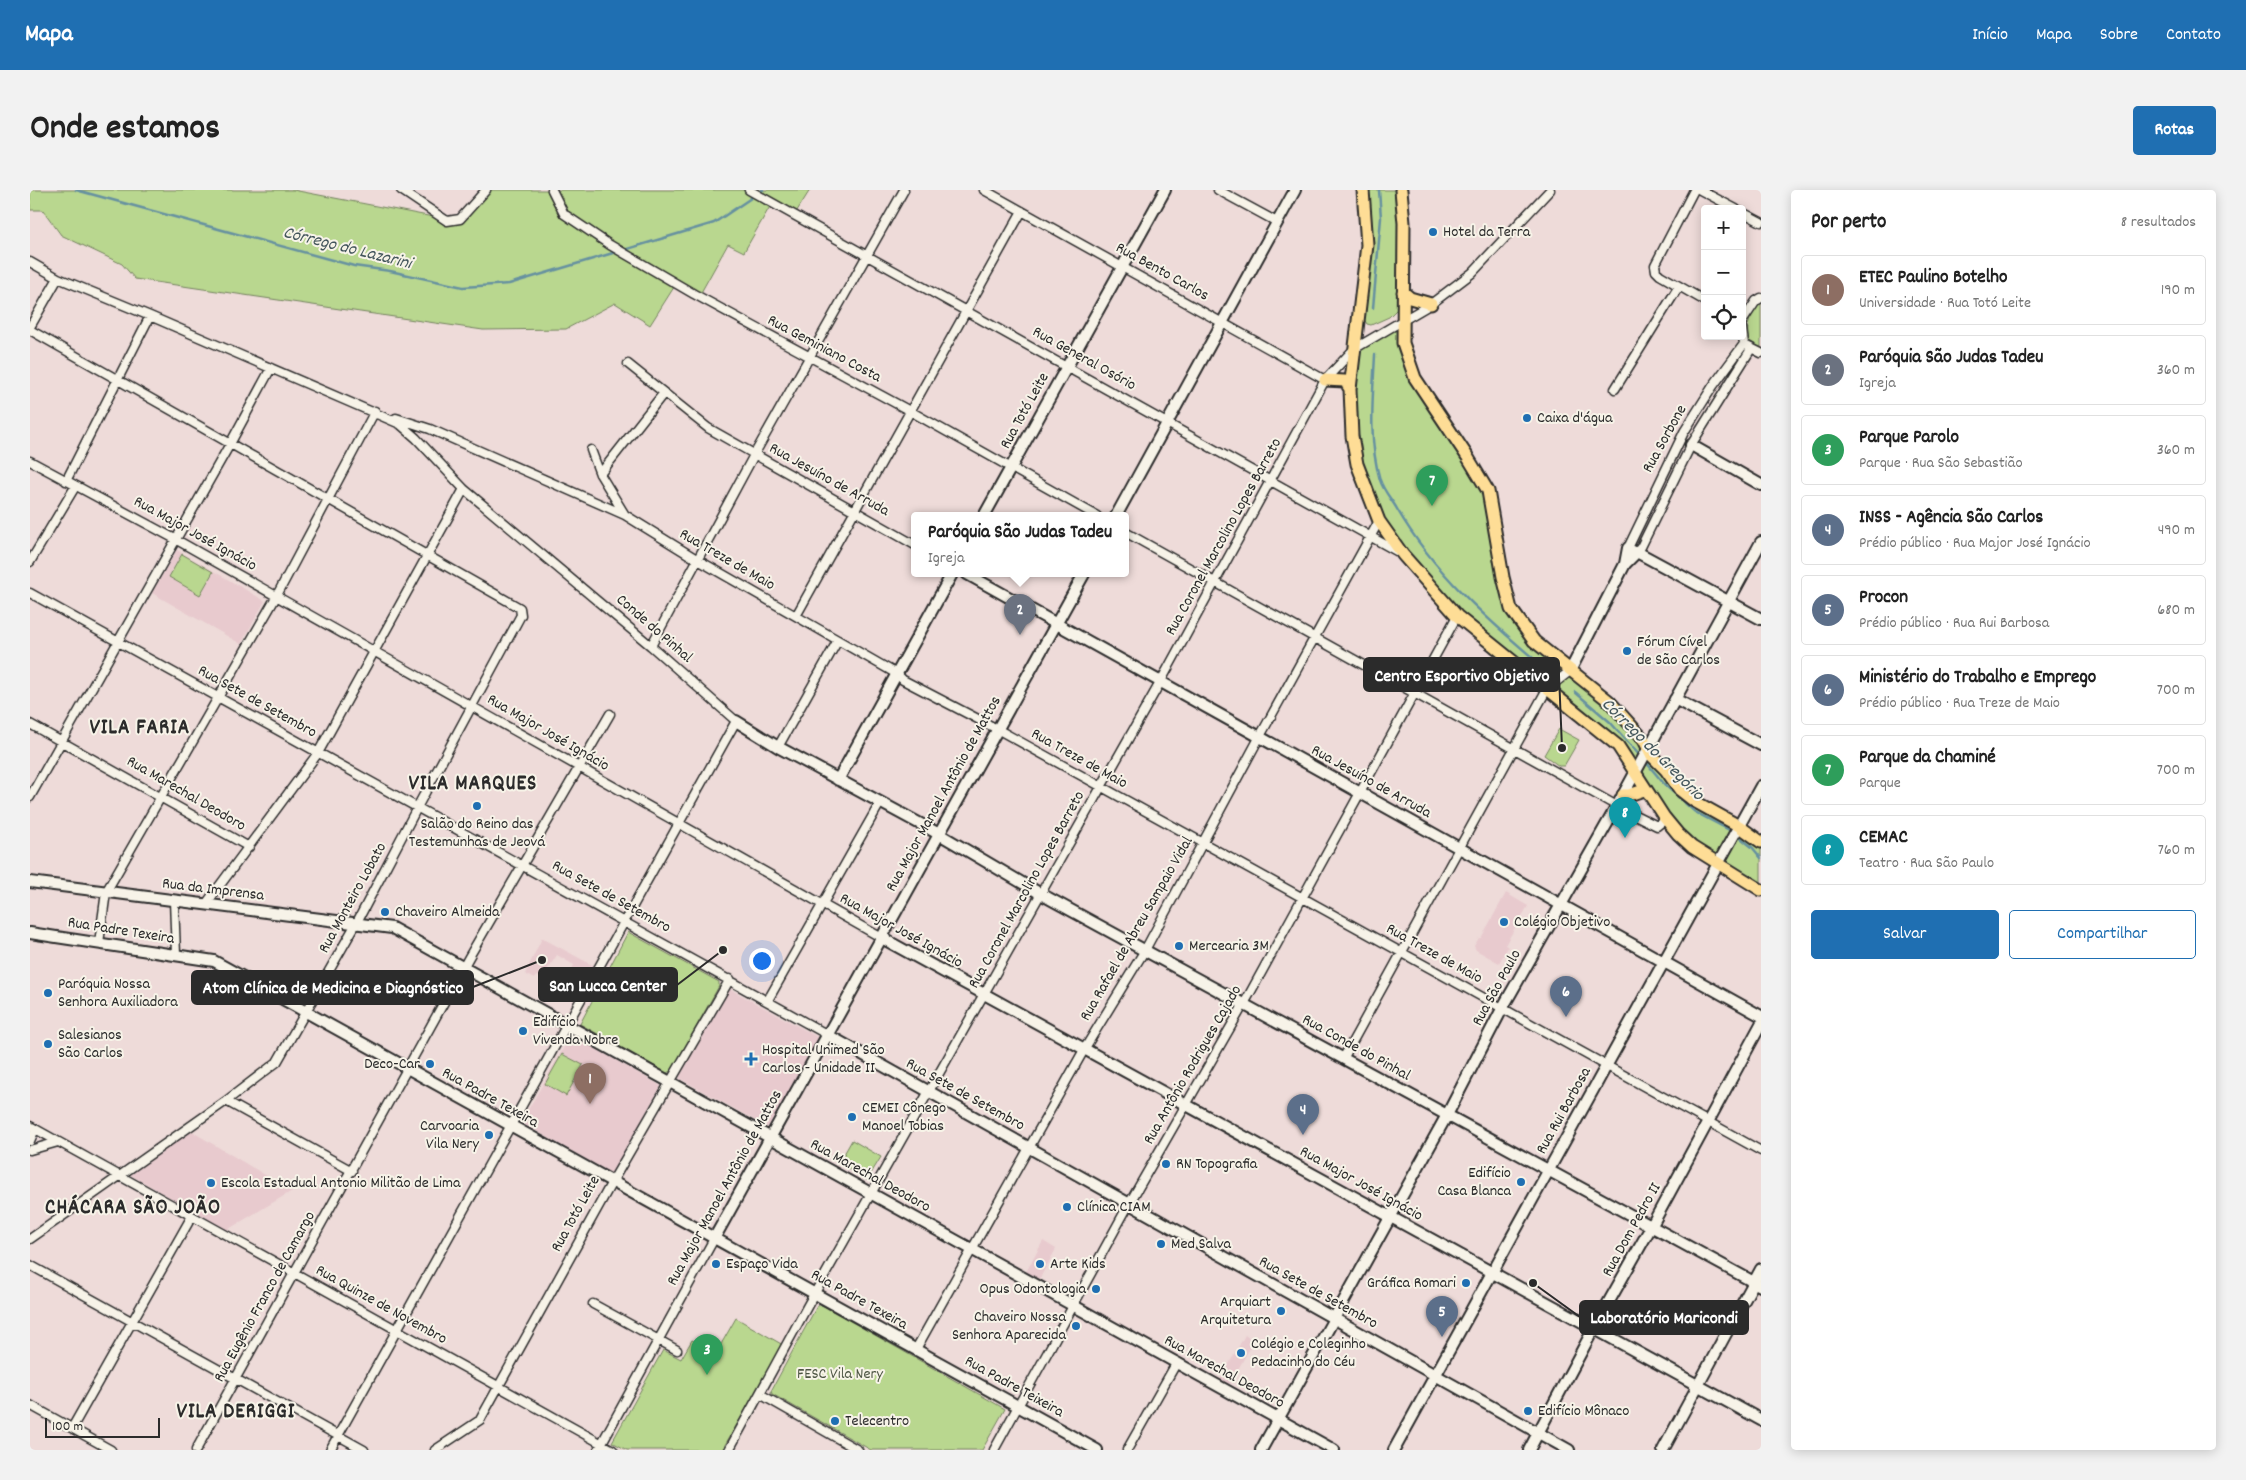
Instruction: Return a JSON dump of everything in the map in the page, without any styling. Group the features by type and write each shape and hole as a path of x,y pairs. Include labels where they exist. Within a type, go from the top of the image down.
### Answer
{"main road":[{"path":"1364,190 1366,254 1350,389 1352,436 1357,464 1379,521 1403,555 1457,616 1618,746 1638,768 1647,791 1664,817 1692,847 1761,890"},
{"path":"1401,190 1404,223 1403,342 1415,378 1473,464 1488,491 1503,577 1511,609 1534,641 1609,701 1652,756 1666,770 1680,790 1694,801 1761,842"},
{"path":"1403,292 1410,298 1431,304"},
{"path":"1325,380 1345,381 1350,389"},
{"path":"1623,795 1647,791"}],"street":[{"path":"401,190 447,221 460,219 486,190"},
{"name":"Rua Geminiano Costa","path":"552,190 564,214 610,245 694,294 910,411 1090,512"},
{"name":"Rua General Osório","path":"749,190 1403,555"},
{"path":"652,646 754,456 866,254 904,190"},
{"name":"Rua Bento Carlos","path":"984,190 1325,380"},
{"name":"Rua Totó Leite","path":"986,512 1165,190"},
{"path":"1218,190 1277,222"},
{"path":"1118,512 1295,190"},
{"name":"Rua Coronel Marcolino Lopes Barreto","path":"729,1450 815,1292 1161,681 1325,380 1354,349 1431,304 1472,273 1550,190"},
{"path":"1694,190 1655,265 1656,271 1701,299"},
{"path":"1700,190 1728,205"},
{"path":"796,616 1022,211"},
{"path":"1746,214 1761,222"},
{"path":"30,262 58,278 376,411 276,597 106,892 99,943"},
{"path":"58,278 30,328 118,381 428,556"},
{"path":"1615,389 1679,286"},
{"path":"1746,316 1756,301 1761,298"},
{"path":"66,481 150,316"},
{"path":"1744,340 1744,344 1750,349 1761,353"},
{"name":"Rua Sorbone","path":"1632,550 1684,432 1713,386 1744,344"},
{"name":"Rua Sorbone","path":"1547,689 1570,671 1632,550 1691,445 1750,349"},
{"name":"Rua Jesuíno de Arruda","path":"628,364 663,394 708,428 754,456 911,543"},
{"path":"30,797 271,368"},
{"path":"1713,386 1725,392"},
{"path":"600,474 663,394"},
{"name":"Conde do Pinhal","path":"376,411 406,428 464,489 652,646 736,721 778,747 939,834"},
{"name":"Rua Treze de Maio","path":"376,411 430,429 625,515 698,560 897,674 903,680 997,729 1761,1151"},
{"path":"1691,445 1761,485"},
{"path":"591,450 600,474 625,515"},
{"name":"Rua Major José Ignácio","path":"30,461 175,539 882,938 1187,1104 1491,1274 1761,1420"},
{"path":"30,562 75,486"},
{"path":"206,904 318,753 464,489"},
{"name":"Rua Rafael de Abreu Sampaio Vidal","path":"916,1349 1085,1048 1145,950 1202,842 1379,521"},
{"path":"1129,534 1618,806 1654,825 1660,825 1664,817"},
{"name":"Rua São Paulo","path":"1261,1450 1447,1115 1503,1007 1618,806 1761,542"},
{"path":"1632,550 1761,619"},
{"name":"Rua Monteiro Lobato","path":"30,1239 226,1101 277,1062 357,922 521,615 522,610 520,608 428,556"},
{"path":"838,780 950,577"},
{"name":"Rua Jesuíno de Arruda","path":"972,577 1560,906 1761,1016"},
{"name":"Rua Major Manoel Antônio de Mattos","path":"600,1447 714,1237 1082,577"},
{"name":"Rua Sete de Setembro","path":"30,592 417,808 730,978 929,1092 1569,1450"},
{"name":"Rua Antônio Rodrigues Cajado","path":"994,1450 1129,1204 1244,1003 1457,616"},
{"path":"778,747 838,640"},
{"path":"1344,1058 1547,689"},
{"path":"1675,699 1761,745"},
{"name":"Rua Eugênio Franco de Camargo","path":"196,1450 464,967 610,714"},
{"path":"330,1450 736,721"},
{"name":"Rua Marechal Deodoro","path":"30,724 249,847"},
{"name":"Rua Rui Barbosa","path":"1394,1450 1761,786"},
{"path":"768,1000 880,803"},
{"name":"Rua Conde do Pinhal","path":"939,834 1041,894 1758,1284"},
{"name":"Rua da Imprensa","path":"30,882 357,922 392,928"},
{"path":"174,900 176,954"},
{"name":"Rua Marechal Deodoro","path":"392,928 1334,1450"},
{"name":"Rua Padre Texeira","path":"30,933 214,961 408,1070 916,1349"},
{"name":"Rua Totó Leite","path":"435,1450 477,1423 669,1081 730,978"},
{"name":"Rua Dom Pedro II","path":"1529,1450 1761,1024"},
{"path":"226,1101 352,1171"},
{"path":"30,1140 32,1128"},
{"name":"Rua Quinze de Novembro","path":"32,1128 498,1385 600,1447 613,1450"},
{"path":"30,1150 58,1142"},
{"path":"72,1428 192,1216"},
{"path":"30,1265 364,1450"},
{"path":"1663,1450 1698,1385 1758,1284 1761,1269"},
{"path":"593,1304 677,1350"},
{"name":"Rua Padre Teixeira","path":"916,1349 1097,1450"},
{"path":"1127,1450 1177,1362"},
{"path":"760,1394 858,1450"},
{"path":"30,1405 111,1450"}],"shaded area":[{"path":"177,550 265,601 241,644 152,593"},
{"name":"Colégio Objetivo","path":"1506,893 1528,906 1505,945 1508,947 1499,963 1476,950 1474,946 1479,938 1481,938"},
{"path":"542,938 594,966 587,981 583,980 581,983 569,975 574,965 557,955 542,978 536,976 534,979 525,974"},
{"name":"Hospital Unimed São Carlos - Unidade II","path":"730,989 823,1040 771,1129 679,1078"},
{"path":"571,1035 661,1086 611,1174 521,1122"},
{"name":"Escola Estadual Antonio Militão de Lima","path":"191,1131 292,1191 227,1230 131,1175"},
{"name":"Arte Kids","path":"1043,1241 1056,1249 1039,1280 1026,1272"},
{"name":"Colégio e Coleginho Pedacinho do Céu","path":"1245,1335 1254,1341 1229,1385 1220,1380"}],"green space":[{"path":"30,190 293,190 454,221 485,190 749,190 772,203 744,252 728,244 699,296 676,284 650,325 615,303 566,329 483,330 135,279 122,264 61,235 43,210 30,210"},
{"path":"753,190 810,190 795,214"},
{"path":"1368,190 1395,190 1398,226 1397,309 1389,317 1371,325 1367,324 1362,316 1371,230"},
{"path":"1761,303 1761,348 1748,340 1748,325 1752,315"},
{"path":"1402,320 1408,361 1478,472 1521,625 1609,701 1680,790 1761,842 1761,890 1692,847 1618,746 1457,616 1379,521 1357,464 1354,349"},
{"path":"182,554 213,572 200,595 169,577"},
{"path":"1559,729 1579,740 1564,766 1559,766 1544,755"},
{"path":"628,932 719,982 719,986 672,1070 667,1073 580,1024"},
{"path":"562,1054 583,1065 566,1096 545,1084"},
{"path":"852,1140 881,1157 867,1180 839,1163"},
{"name":"FESC Vila Nery","path":"822,1305 1005,1409 982,1450 871,1450 772,1394 771,1391 817,1306"},
{"path":"736,1318 783,1345 722,1450 627,1450 612,1442 663,1350 681,1359 692,1340 716,1353"}],"waterway":[{"name":"Córrego do Lazarini","path":"76,190 354,266 390,271 463,287 509,284 613,253"},
{"name":"Córrego do Gregório","path":"1373,308 1381,218 1379,190"},
{"name":"Córrego do Lazarini","path":"624,250 714,223 751,198"},
{"name":"Córrego do Gregório","path":"1375,355 1373,433 1376,465 1383,487 1412,532 1446,575 1484,615 1546,669"},
{"name":"Córrego do Gregório","path":"1575,692 1610,722 1641,757"},
{"name":"Córrego do Gregório","path":"1645,761 1665,785 1695,812 1733,832"},
{"name":"Córrego do Gregório","path":"1737,835 1752,847 1761,858"}],"place":[{"name":"Hotel da Terra","path":"1433,232"},
{"name":"Caixa d'água","path":"1527,418"},
{"name":"Parque da Chaminé","path":"1432,506"},
{"name":"Paróquia São Judas Tadeu","path":"1020,635"},
{"name":"Fórum Cível de São Carlos","path":"1627,651"},
{"name":"Centro Esportivo Objetivo","path":"1562,748"},
{"name":"Salão do Reino das Testemunhas de Jeová","path":"477,806"},
{"name":"CEMAC","path":"1625,838"},
{"name":"Chaveiro Almeida","path":"385,912"},
{"name":"Colégio Objetivo","path":"1504,922"},
{"name":"Mercearia 3M","path":"1179,946"},
{"name":"San Lucca Center","path":"723,950"},
{"name":"Atom Clínica de Medicina e Diagnóstico","path":"542,960"},
{"name":"Paróquia Nossa Senhora Auxiliadora","path":"48,993"},
{"name":"Ministério do Trabalho e Emprego","path":"1566,1017"},
{"name":"Edifício Vivenda Nobre","path":"523,1031"},
{"name":"Salesianos São Carlos","path":"48,1044"},
{"name":"Hospital Unimed São Carlos - Unidade II","path":"751,1059"},
{"name":"Deco-Car","path":"430,1064"},
{"name":"ETEC Paulino Botelho","path":"590,1104"},
{"name":"CEMEI Cônego Manoel Tobias","path":"852,1117"},
{"name":"Carvoaria Vila Nery","path":"489,1135"},
{"name":"INSS - Agência São Carlos","path":"1303,1135"},
{"name":"RN Topografia","path":"1166,1164"},
{"name":"Edifício Casa Blanca","path":"1521,1182"},
{"name":"Escola Estadual Antonio Militão de Lima","path":"211,1183"},
{"name":"Clínica CIAM","path":"1067,1207"},
{"name":"Med Salva","path":"1161,1244"},
{"name":"Espaço Vida","path":"716,1264"},
{"name":"Arte Kids","path":"1040,1264"},
{"name":"Gráfica Romari","path":"1466,1283"},
{"name":"Laboratório Maricondi","path":"1533,1283"},
{"name":"Opus Odontologia","path":"1096,1289"},
{"name":"Arquiart Arquitetura","path":"1281,1311"},
{"name":"Chaveiro Nossa Senhora Aparecida","path":"1076,1326"},
{"name":"Procon","path":"1442,1337"},
{"name":"Colégio e Coleginho Pedacinho do Céu","path":"1241,1353"},
{"name":"Parque Parolo","path":"707,1375"},
{"name":"Edifício Mônaco","path":"1528,1411"},
{"name":"Telecentro","path":"835,1421"}],"district":[{"name":"VILA FARIA","path":"140,729"},
{"name":"VILA MARQUES","path":"473,785"},
{"name":"CHÁCARA SÃO JOÃO","path":"133,1209"},
{"name":"VILA DERIGGI","path":"236,1413"}]}
